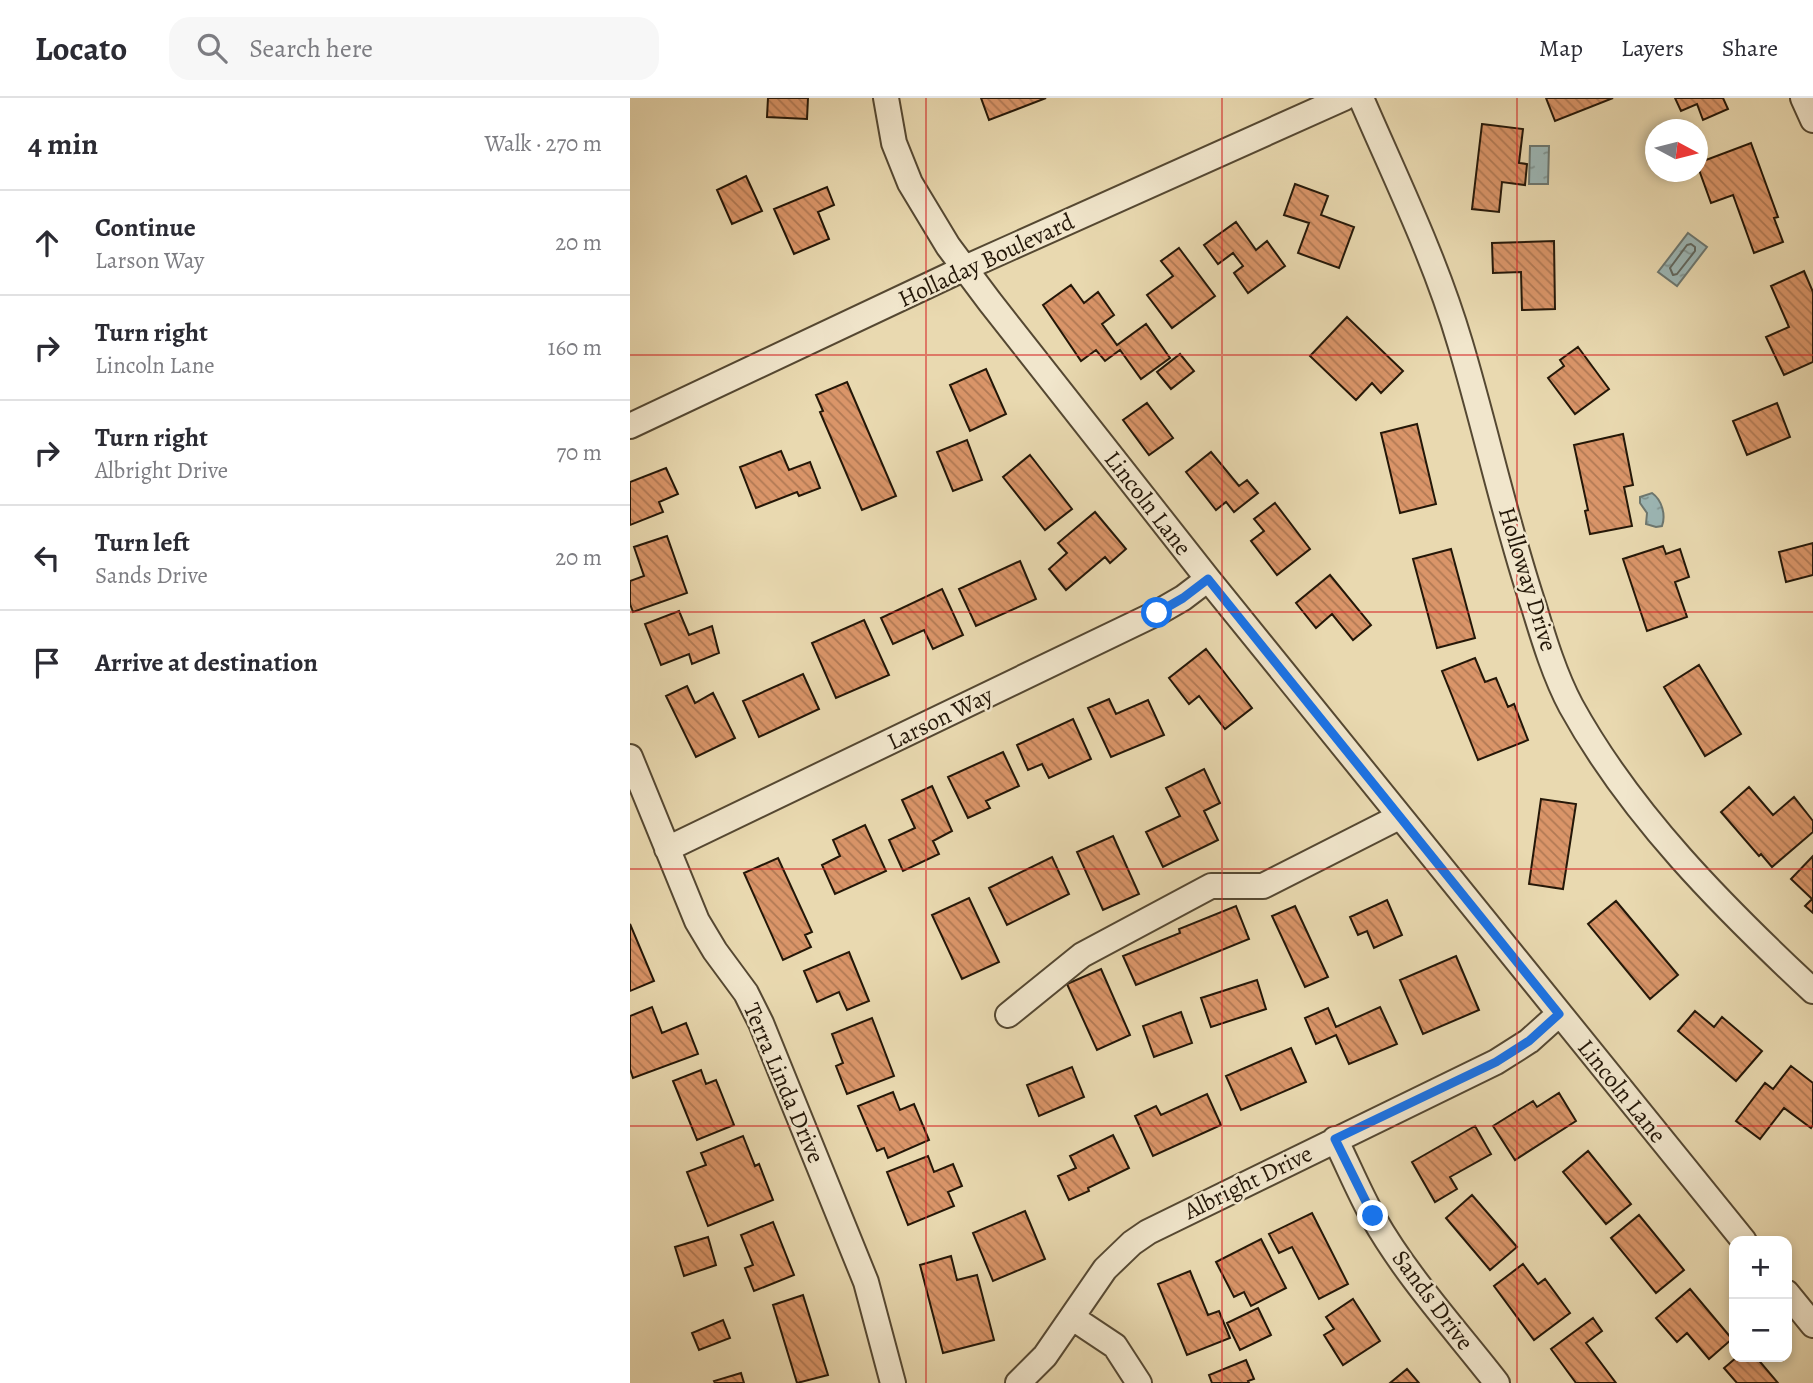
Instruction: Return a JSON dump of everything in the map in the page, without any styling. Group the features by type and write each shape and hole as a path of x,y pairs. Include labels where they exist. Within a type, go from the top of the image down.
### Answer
{"street":[{"name":"Lincoln Lane","path":"886,98 894,143 905,173 930,218 965,268 1208,579 1740,1236"},
{"name":"Holladay Boulevard","path":"630,426 965,268 1344,98"},
{"name":"Holloway Drive","path":"1361,98 1420,231 1459,340 1520,564 1544,638 1570,704 1597,749 1640,808 1755,936 1813,991"},
{"path":"1803,98 1813,120"},
{"name":"Larson Way","path":"667,849 1157,613 1208,579"},
{"name":"Terra Linda Drive","path":"630,757 697,921 746,993 761,1023 866,1282 893,1383"},
{"path":"1009,1015 1082,955 1211,886 1263,886 1399,817"},
{"name":"Albright Drive","path":"1018,1383 1045,1356 1105,1269 1118,1255 1148,1232 1496,1062 1529,1041 1559,1014"},
{"name":"Sands Drive","path":"1335,1139 1385,1236 1497,1383"},
{"path":"1792,1299 1813,1325"},
{"path":"1073,1318 1115,1346 1139,1383"}],"water":[{"path":"1530,146 1549,146 1548,184 1529,184"},
{"path":"1688,233 1707,247 1677,286 1658,272"},
{"path":"1652,493 1662,508 1662,526 1646,524 1647,513 1640,503 1640,497"}],"building":[{"path":"768,98 808,98 807,119 767,117"},
{"path":"981,98 1046,98 989,120"},
{"path":"1546,98 1613,98 1555,121"},
{"path":"1675,98 1723,98 1728,109 1705,119 1703,119 1697,104 1681,111"},
{"path":"1482,124 1523,129 1519,163 1527,164 1525,185 1502,182 1499,212 1472,209"},
{"path":"1751,143 1778,217 1774,218 1783,242 1754,253 1733,195 1711,203 1703,182 1708,182 1708,159"},
{"path":"746,176 762,211 732,224 717,190"},
{"path":"1295,184 1328,196 1321,215 1354,227 1339,268 1298,253 1309,223 1284,215"},
{"path":"827,187 834,205 818,212 829,239 794,254 774,209"},
{"path":"1236,222 1256,250 1267,241 1285,266 1248,293 1234,273 1243,266 1233,253 1218,264 1204,245"},
{"path":"1554,241 1555,309 1522,310 1521,272 1493,273 1492,243"},
{"path":"1179,248 1215,296 1172,328 1147,295 1173,276 1161,261"},
{"path":"1804,271 1813,292 1813,362 1784,375 1766,337 1789,327 1771,286"},
{"path":"1071,285 1084,303 1098,292 1114,315 1102,324 1117,345 1146,324 1170,358 1141,379 1120,350 1105,361 1096,350 1081,361 1043,305"},
{"path":"1347,317 1403,371 1381,393 1372,383 1356,400 1310,356"},
{"path":"1578,347 1609,389 1575,414 1548,378 1564,366 1560,360"},
{"path":"1180,354 1194,371 1171,389 1157,372"},
{"path":"986,369 1006,414 970,431 950,385"},
{"path":"847,382 896,496 862,510 820,412 823,411 816,395"},
{"path":"1147,403 1173,438 1149,455 1123,420"},
{"path":"1777,403 1790,437 1747,455 1733,421"},
{"path":"1417,424 1436,504 1400,513 1381,433"},
{"path":"1623,434 1633,485 1624,487 1632,526 1590,534 1585,511 1588,510 1574,445"},
{"path":"967,440 982,480 953,491 937,452"},
{"path":"781,451 789,470 810,462 820,488 799,496 797,492 756,508 740,467"},
{"path":"1211,452 1239,486 1247,480 1258,493 1234,512 1226,502 1216,510 1186,472"},
{"path":"1030,455 1072,509 1045,530 1003,477"},
{"path":"666,468 678,494 659,502 663,512 630,525 630,482"},
{"path":"1275,503 1310,549 1277,575 1251,541 1264,531 1254,519"},
{"path":"1095,512 1126,549 1110,563 1105,557 1066,590 1049,569 1067,553 1058,543"},
{"path":"667,536 687,593 633,612 630,604 630,581 644,576 634,547"},
{"path":"1813,543 1813,575 1786,582 1779,552"},
{"path":"1663,546 1666,554 1680,549 1689,577 1675,582 1687,617 1647,631 1623,559"},
{"path":"1451,549 1475,638 1437,648 1413,559"},
{"path":"1020,561 1036,599 976,626 959,589"},
{"path":"1330,575 1371,625 1353,640 1332,614 1316,628 1296,603"},
{"path":"942,589 963,635 933,649 924,630 893,644 881,618"},
{"path":"679,611 689,635 712,626 719,653 692,664 689,654 661,665 645,624"},
{"path":"864,620 889,675 836,698 812,643"},
{"path":"1206,649 1252,708 1225,729 1199,696 1189,704 1169,678"},
{"path":"1475,658 1485,682 1496,678 1508,707 1514,704 1528,740 1478,760 1442,671"},
{"path":"1699,665 1741,734 1705,756 1664,687"},
{"path":"803,674 819,709 759,737 743,701"},
{"path":"687,686 695,703 713,693 735,738 696,757 666,696"},
{"path":"1109,699 1116,714 1148,700 1164,735 1111,757 1088,708"},
{"path":"1073,719 1091,759 1049,778 1042,764 1028,770 1017,745"},
{"path":"1003,752 1019,786 986,801 990,808 968,818 948,777"},
{"path":"1204,769 1220,803 1204,811 1218,840 1163,867 1146,832 1180,816 1166,788"},
{"path":"932,786 952,831 933,841 939,854 903,871 889,840 915,828 902,800"},
{"path":"1749,787 1773,815 1794,797 1813,821 1813,832 1772,867 1721,812"},
{"path":"1541,799 1576,804 1563,889 1529,884"},
{"path":"865,825 886,871 835,894 822,865 840,856 833,840"},
{"path":"1113,836 1139,894 1103,910 1077,852"},
{"path":"1813,856 1813,913 1805,906 1812,899 1791,879"},
{"path":"1052,857 1069,894 1007,925 989,888"},
{"path":"778,858 812,932 805,935 811,947 783,960 744,873"},
{"path":"969,898 999,962 962,979 932,915"},
{"path":"1387,900 1402,935 1374,948 1367,931 1358,935 1350,917"},
{"path":"1616,901 1678,975 1650,999 1588,924"},
{"path":"1236,906 1249,939 1136,985 1123,956"},
{"path":"1295,906 1328,977 1305,987 1272,916"},
{"path":"630,924 654,981 630,991"},
{"path":"849,952 869,1001 847,1010 839,992 817,1002 804,971"},
{"path":"1456,956 1479,1010 1423,1034 1400,980"},
{"path":"1101,969 1130,1035 1097,1050 1067,984"},
{"path":"1257,980 1266,1009 1211,1027 1201,998"},
{"path":"652,1007 662,1033 686,1023 698,1054 633,1078 630,1069 630,1016"},
{"path":"1380,1007 1397,1044 1349,1064 1336,1035 1316,1044 1305,1018 1328,1008 1336,1027"},
{"path":"1695,1011 1714,1027 1722,1017 1762,1051 1736,1081 1678,1031"},
{"path":"1181,1012 1192,1043 1154,1057 1143,1026"},
{"path":"872,1018 894,1076 847,1094 836,1066 843,1063 832,1034"},
{"path":"1291,1048 1306,1082 1241,1110 1226,1076"},
{"path":"1791,1066 1813,1083 1813,1125 1811,1128 1784,1108 1760,1139 1736,1121 1765,1083 1773,1089"},
{"path":"1072,1067 1084,1097 1039,1116 1027,1085"},
{"path":"701,1070 706,1084 716,1080 734,1125 697,1140 673,1081"},
{"path":"893,1092 900,1110 914,1104 929,1140 888,1158 884,1148 877,1151 858,1106"},
{"path":"1559,1093 1576,1121 1515,1160 1493,1126 1533,1101 1537,1107"},
{"path":"1207,1094 1221,1125 1153,1156 1135,1116 1156,1106 1161,1115"},
{"path":"1475,1126 1491,1154 1450,1177 1457,1189 1435,1202 1412,1162"},
{"path":"1113,1135 1129,1168 1069,1200 1058,1176 1076,1168 1070,1156"},
{"path":"743,1136 755,1166 759,1164 773,1200 708,1226 687,1172 706,1165 701,1153"},
{"path":"1588,1151 1631,1204 1606,1224 1563,1172"},
{"path":"928,1156 934,1172 953,1164 962,1186 948,1192 954,1206 908,1225 887,1172"},
{"path":"1472,1195 1517,1247 1490,1270 1446,1218"},
{"path":"1025,1211 1045,1259 993,1281 973,1233"},
{"path":"1312,1213 1348,1284 1319,1299 1292,1247 1279,1253 1269,1234"},
{"path":"1639,1215 1684,1270 1656,1293 1611,1238"},
{"path":"773,1222 794,1275 754,1291 745,1268 753,1265 741,1235"},
{"path":"708,1237 716,1265 684,1276 675,1247"},
{"path":"1261,1239 1286,1288 1251,1306 1244,1292 1234,1297 1216,1262"},
{"path":"951,1256 957,1280 977,1275 994,1340 943,1353 920,1265"},
{"path":"1523,1264 1538,1284 1545,1279 1570,1313 1534,1340 1494,1286"},
{"path":"1190,1271 1208,1315 1219,1311 1230,1338 1187,1355 1158,1284"},
{"path":"1690,1289 1729,1335 1729,1342 1709,1359 1687,1333 1677,1342 1656,1318"},
{"path":"803,1295 828,1375 797,1383 773,1305"},
{"path":"1353,1299 1380,1341 1343,1365 1324,1335 1334,1329 1326,1317"},
{"path":"1258,1308 1271,1335 1240,1350 1227,1323"},
{"path":"1593,1318 1602,1331 1586,1343 1616,1383 1576,1383 1551,1349"},
{"path":"723,1320 730,1338 699,1350 692,1333"},
{"path":"1246,1360 1254,1379 1248,1381 1249,1383 1212,1383 1209,1375"},
{"path":"1731,1362 1760,1362 1778,1383 1737,1383 1724,1368"},
{"path":"1407,1369 1419,1383 1390,1383"},
{"path":"741,1373 744,1383 714,1381"}],"route":[{"path":"1157,613 1208,579 1559,1014 1529,1041 1496,1062 1335,1139 1373,1216"}]}
